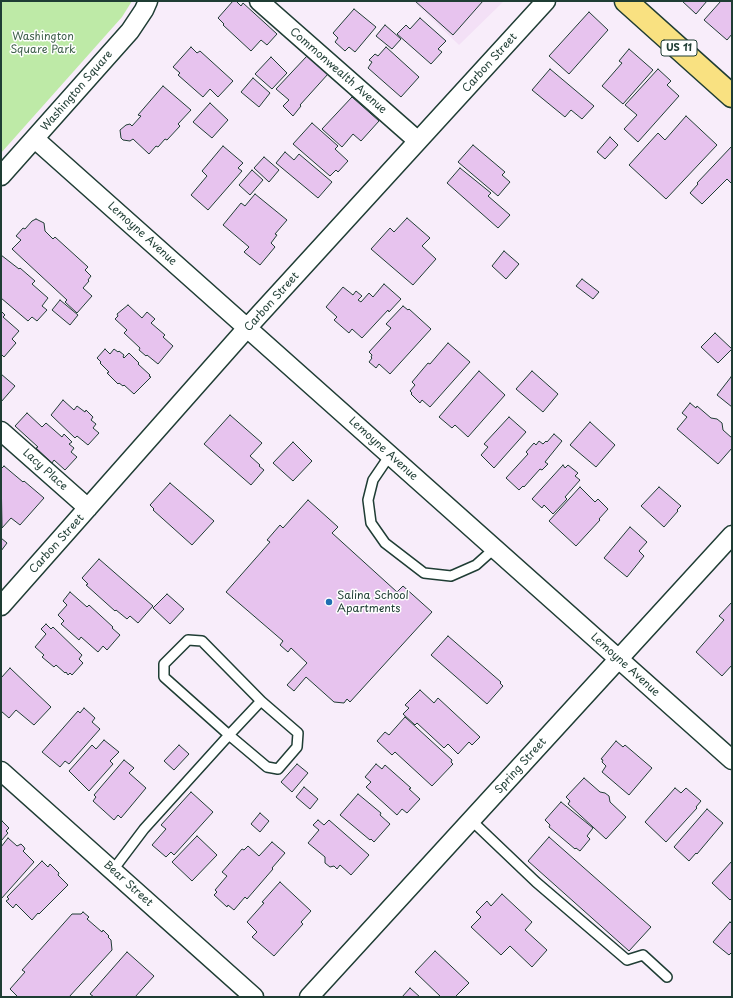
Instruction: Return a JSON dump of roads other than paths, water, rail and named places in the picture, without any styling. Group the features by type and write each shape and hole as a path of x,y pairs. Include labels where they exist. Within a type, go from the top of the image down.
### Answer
{"main road":[{"name":"US 11","path":"626,1 732,96"}],"street":[{"name":"Washington Square","path":"1,176 130,31 144,10 148,1"},
{"name":"Commonwealth Avenue","path":"259,1 418,141"},
{"name":"Carbon Street","path":"1,606 247,328 546,1"},
{"name":"Lemoyne Avenue","path":"35,139 732,760"},
{"name":"Lacy Place","path":"1,431 88,508"},
{"name":"Spring Street","path":"309,997 732,535"},
{"name":"Bear Street","path":"1,771 254,997"}],"lane":[{"path":"390,455 373,480 368,500 371,523 385,543 424,573 451,576 476,565 495,548"},
{"path":"188,640 202,641 261,701 298,733 297,747 278,769 267,766 229,735 164,677 164,664 188,640"},
{"path":"112,870 144,829 261,701"},
{"path":"471,820 536,882 627,960 642,955 667,978"}],"place":[{"name":"Salina School Apartments","path":"329,602"}],"park label":[{"name":"Washington Square Park","path":"43,43"}]}
